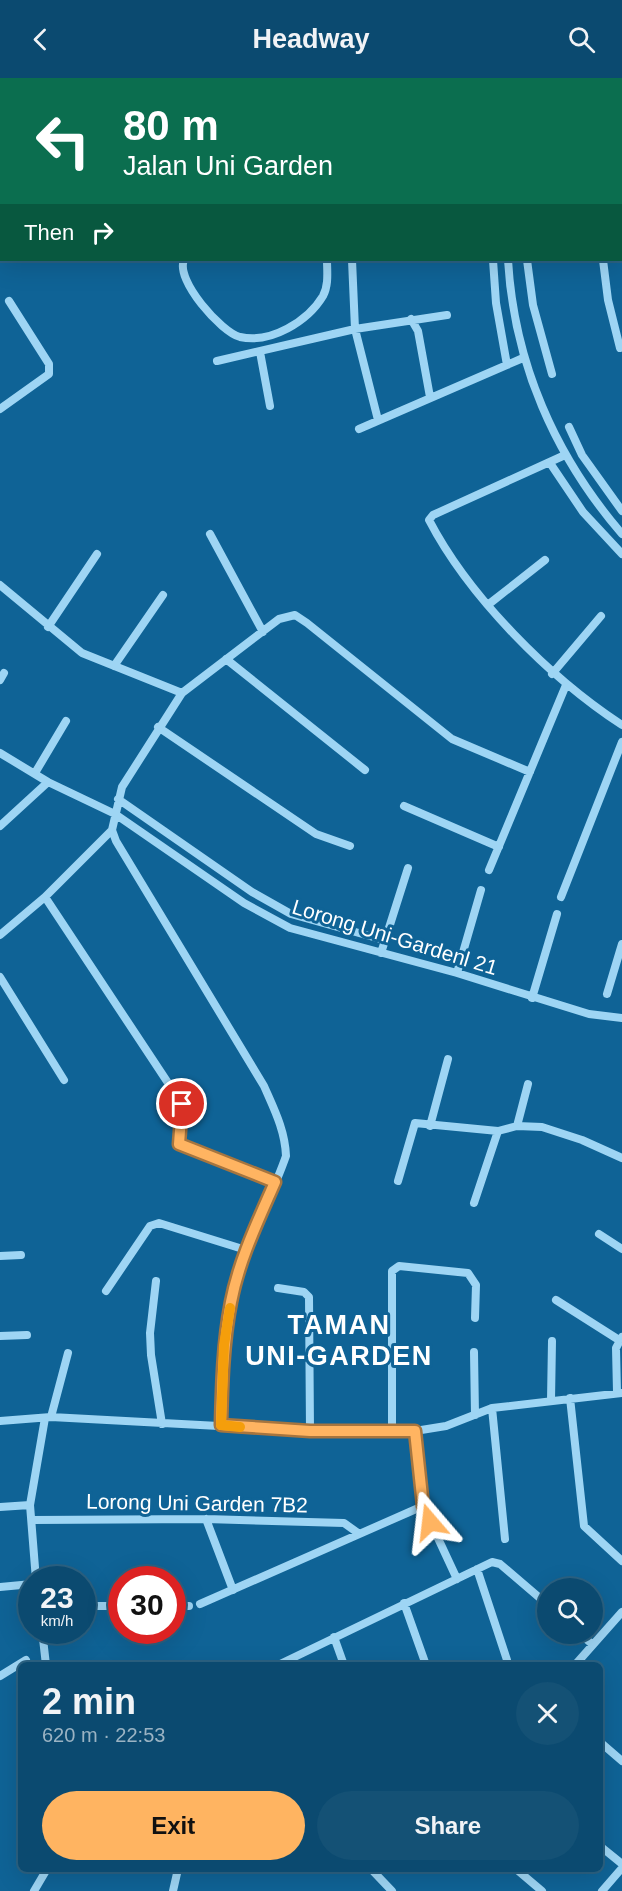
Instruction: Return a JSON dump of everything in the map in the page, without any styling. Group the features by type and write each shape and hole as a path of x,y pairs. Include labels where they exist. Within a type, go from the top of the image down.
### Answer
{"street":[{"path":"184,261 182,264 186,281 210,314 230,333 242,338 264,335 291,327 308,314 323,295 327,284 327,261"},
{"path":"351,261 355,329 378,420"},
{"path":"493,261 496,303 507,365"},
{"path":"508,261 511,302 524,358 542,410 591,499 622,534"},
{"path":"527,261 532,305 552,374"},
{"path":"603,261 608,300 620,348"},
{"path":"0,409 49,374 50,370 49,364 9,301"},
{"path":"217,361 355,329 447,315"},
{"path":"411,319 418,331 430,397"},
{"path":"260,352 270,406"},
{"path":"359,429 524,358"},
{"path":"569,428 582,454 622,511"},
{"path":"565,455 433,515 429,520 458,567 552,674 622,725"},
{"path":"550,463 583,512 622,554"},
{"path":"210,534 262,632"},
{"path":"48,627 97,554"},
{"path":"489,604 545,560"},
{"path":"0,585 82,653 182,693"},
{"path":"114,666 164,595"},
{"path":"221,1425 224,1345 231,1301 246,1250 286,1156 286,1145 278,1118 264,1086 116,842 112,830 122,787 182,693 279,619 295,615 452,739 530,772"},
{"path":"552,674 601,616"},
{"path":"226,659 364,770"},
{"path":"489,870 567,685"},
{"path":"35,773 66,721"},
{"path":"158,728 316,834 350,846"},
{"path":"561,897 622,742"},
{"name":"Lorong Uni-Gardenl 21","path":"0,753 48,782 115,814 244,903 290,928 457,973 589,1014 622,1018"},
{"path":"0,826 48,782"},
{"path":"118,799 252,891 305,920 384,940"},
{"path":"404,806 499,847"},
{"path":"0,935 45,897 112,830"},
{"path":"381,953 408,868"},
{"path":"457,973 481,890"},
{"path":"244,903 252,891"},
{"path":"45,897 182,1104 179,1144 275,1182"},
{"path":"532,998 557,914"},
{"path":"607,994 620,962 622,944"},
{"path":"0,977 64,1080"},
{"path":"430,1126 448,1059"},
{"path":"517,1126 528,1084"},
{"path":"398,1181 415,1123 498,1131 517,1126 542,1127 582,1140 622,1158"},
{"path":"474,1203 498,1131"},
{"path":"106,1292 150,1226 159,1223 246,1250"},
{"path":"599,1234 622,1249"},
{"path":"0,1256 21,1255"},
{"path":"392,1431 392,1271 399,1266 468,1273 476,1285 475,1318"},
{"path":"156,1281 150,1334 162,1424"},
{"path":"278,1288 304,1292 309,1297 310,1431"},
{"path":"0,1421 48,1418 310,1431 415,1431 446,1426 492,1408 620,1392 616,1348 621,1338 556,1300"},
{"path":"0,1336 27,1335"},
{"path":"551,1401 552,1341"},
{"path":"474,1352 475,1415"},
{"path":"35,1566 30,1505 48,1418 68,1353"},
{"path":"570,1398 584,1526 622,1561"},
{"path":"492,1408 505,1539"},
{"path":"415,1431 423,1506 457,1579"},
{"path":"0,1507 30,1505"},
{"path":"200,1604 423,1506"},
{"path":"206,1519 233,1590"},
{"name":"Lorong Uni Garden 7B2","path":"32,1520 206,1519 344,1523 358,1533"},
{"path":"284,1662 492,1562 500,1564 537,1596"},
{"path":"477,1569 507,1660"},
{"path":"0,1587 18,1585"},
{"path":"404,1604 425,1662"},
{"path":"603,1632 622,1611"},
{"path":"334,1637 343,1662"},
{"path":"44,1644 46,1662"},
{"path":"577,1662 592,1644"},
{"path":"0,1676 18,1665"},
{"path":"603,1745 622,1761"},
{"path":"602,1891 622,1866 603,1849"},
{"path":"34,1891 45,1872"},
{"path":"173,1891 177,1872"},
{"path":"374,1872 392,1891"},
{"path":"520,1872 542,1891"}],"slow traffic":[{"path":"230,1308 224,1345 221,1425 240,1427"}],"district":[{"name":"TAMAN UNI-GARDEN","path":"339,1340"}],"route":[{"path":"182,1104 179,1144 188,1150 275,1182 246,1250 231,1301 224,1345 221,1425 310,1431 415,1431 423,1506 430,1522"}]}
